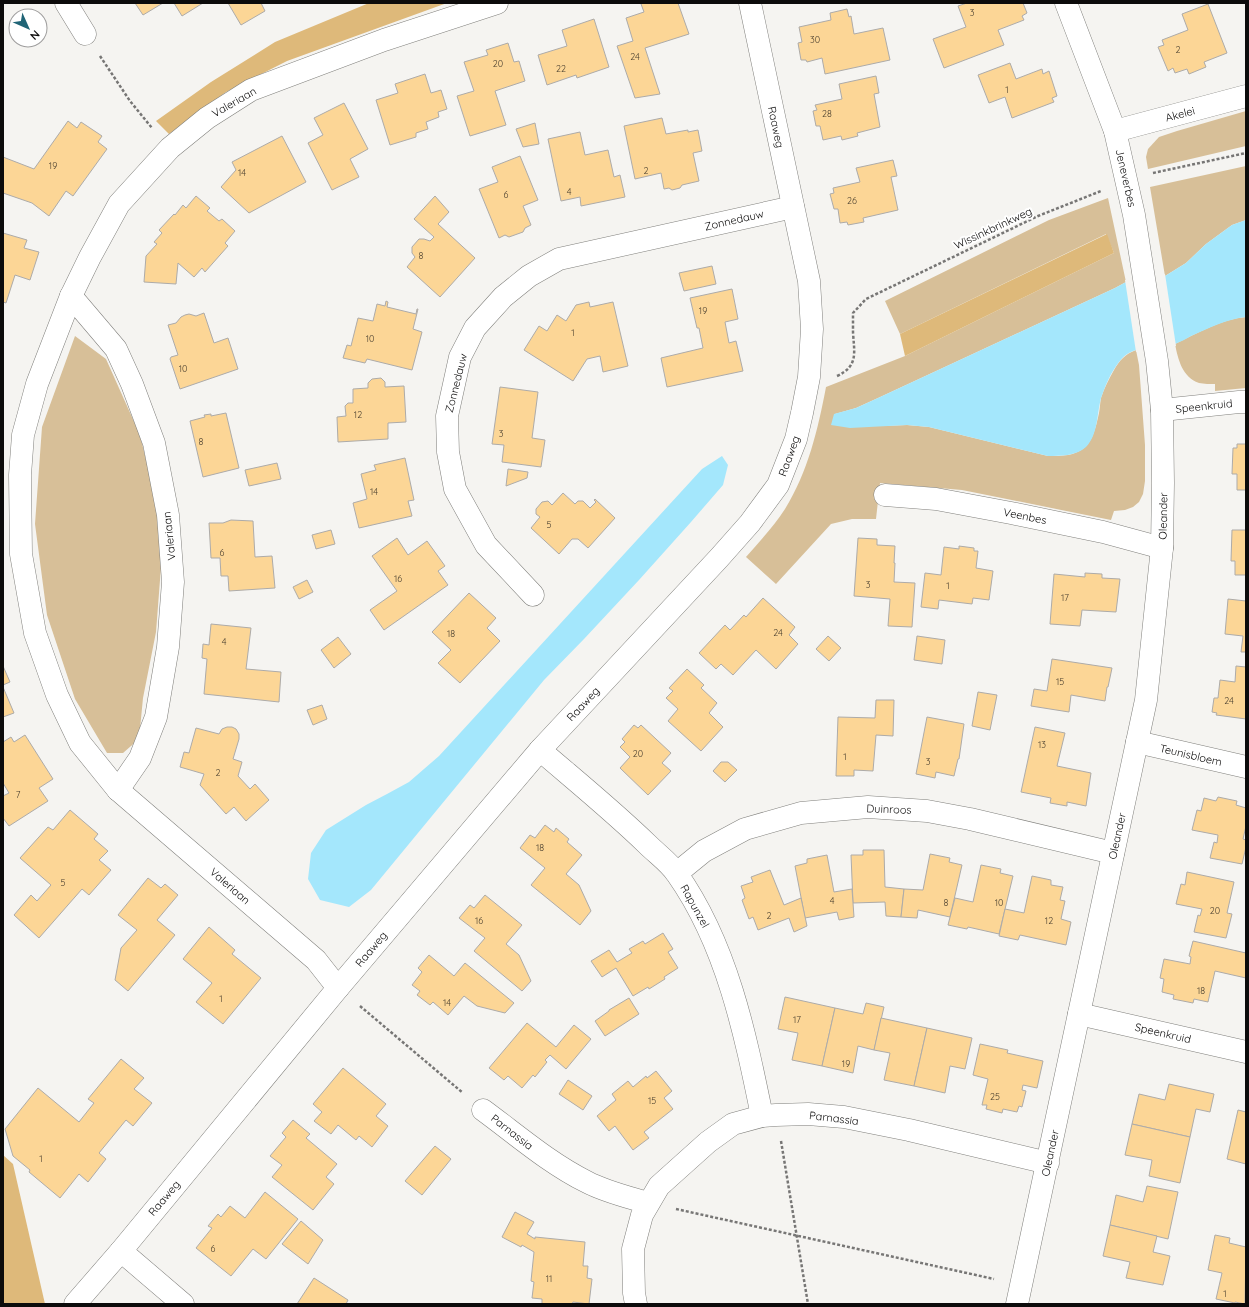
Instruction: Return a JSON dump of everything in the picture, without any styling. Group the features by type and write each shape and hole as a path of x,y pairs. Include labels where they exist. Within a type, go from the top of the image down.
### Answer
{"street":[{"path":"66,3 86,34"},
{"name":"Valeriaan","path":"338,988 316,960 118,790 80,743 57,695 35,633 21,554 20,475 23,435 36,384 71,296 90,257 119,204 170,148 207,118 251,90 384,40 497,3"},
{"name":"Raaweg","path":"75,1304 121,1251 338,988 540,750 719,558 750,523 778,485 796,439 809,377 812,329 809,281 750,3"},
{"name":"Jeneverbes","path":"1066,3 1114,131 1127,181 1142,263 1157,361"},
{"name":"Akelei","path":"1114,131 1246,96"},
{"name":"Zonnedauw","path":"532,595 486,545 455,489 448,452 447,416 460,357 475,328 503,297 529,276 559,259 793,207"},
{"name":"Valeriaan","path":"71,296 116,349 132,384 154,443 168,515 173,582 168,647 156,717 140,758 118,790"},
{"name":"Oleander","path":"1020,1295 1146,700 1162,548 1164,483 1162,410 1157,361"},
{"name":"Speenkruid","path":"1162,410 1246,402"},
{"name":"Veenbes","path":"885,495 936,499 1011,513 1103,532 1162,548"},
{"name":"Teunisbloem","path":"1137,742 1246,767"},
{"name":"Rapunzel","path":"540,750 624,822 677,873 703,917 731,986 752,1070 769,1116"},
{"name":"Duinroos","path":"677,873 704,851 746,829 801,813 868,807 927,811 978,821 1113,853"},
{"name":"Speenkruid","path":"1079,1014 1246,1052"},
{"name":"Parnassia","path":"483,1110 548,1159 588,1182 648,1203"},
{"name":"Parnassia","path":"636,1304 634,1293 633,1249 642,1215 648,1203 659,1186 708,1142 733,1124 769,1116 808,1114 844,1117 909,1130 1048,1163"},
{"path":"121,1251 183,1304"}],"path":[{"path":"86,34 130,101 170,148"},
{"name":"Wissinkbrinkweg","path":"809,377 834,377 844,372 852,364 855,351 853,313 866,299 1038,216 1127,181 1154,172 1246,153"},
{"path":"338,988 483,1110"},
{"path":"769,1116 797,1236 808,1304"},
{"path":"648,1203 797,1236 1020,1295"}],"shaded area":[{"path":"369,3 447,3 287,61 226,92 169,134 156,121 211,82 275,42"},
{"path":"1246,111 1246,146 1148,169 1146,157 1148,149 1159,137"},
{"path":"1246,166 1246,220 1232,225 1206,244 1186,263 1165,276 1150,187"},
{"path":"1108,198 1126,282 856,408 835,414 883,426 907,425 929,427 1048,456 1070,454 1078,452 1089,442 1096,425 1101,398 1108,380 1120,361 1136,350 1139,365 1145,445 1145,481 1143,494 1139,502 1133,507 1125,510 1114,511 1111,520 962,490 880,483 876,519 852,519 831,524 776,584 746,557 781,515 793,495 806,465 816,434 826,387 905,356 1114,253 1106,234 900,334 885,301 1049,220"},
{"path":"1107,234 1114,253 905,356 900,334"},
{"path":"1246,317 1246,388 1215,391 1215,384 1199,383 1188,376 1179,361 1175,344 1219,324 1237,318"},
{"path":"75,336 106,359 140,435 156,501 161,567 156,632 143,698 139,739 123,753 107,753 75,699 47,615 35,524 42,427"},
{"path":"3,1155 13,1164 45,1304 3,1304"}],"water":[{"path":"1246,220 1246,317 1218,324 1175,344 1144,348 1130,352 1124,356 1113,370 1104,389 1093,436 1086,447 1078,452 1068,455 1048,456 929,427 907,425 850,428 831,425 834,414 856,408 1126,282 1165,276 1186,263 1206,244 1232,225"},
{"path":"722,456 728,465 723,485 639,580 544,680 371,890 349,907 320,900 308,879 311,853 326,830 366,805 409,782 439,756 702,469"}],"pier":[{"path":"1165,274 1176,346 1136,352 1125,280"}],"building":[{"path":"135,3 163,3 143,15"},
{"path":"174,3 203,3 182,16"},
{"path":"228,3 261,3 265,11 241,25"},
{"path":"678,3 689,34 645,48 660,94 635,98 617,46 633,41 626,18 644,12 641,4"},
{"path":"967,3 1023,3 1027,13 1022,16 1024,20 998,30 1004,45 944,68 933,39 966,27 958,6"},
{"path":"1208,4 1227,53 1204,62 1206,67 1189,74 1187,69 1175,73 1173,68 1168,71 1158,47 1164,45 1162,40 1188,30 1182,14"},
{"path":"847,9 849,17 851,16 854,34 883,28 890,60 825,74 822,58 807,62 806,60 801,60 798,43 802,42 799,27 831,20 830,13"},
{"path":"594,19 609,67 577,78 576,75 547,85 538,55 567,46 562,30"},
{"path":"508,43 514,62 519,61 525,81 495,91 506,125 470,136 457,96 474,91 464,62 488,55 486,50"},
{"path":"1010,63 1016,79 1042,69 1043,74 1049,71 1057,96 1052,98 1054,102 1012,118 1005,97 989,103 978,75"},
{"path":"425,74 431,93 441,90 447,109 438,112 439,117 426,122 428,129 416,133 416,137 390,145 376,100 398,93 395,84"},
{"path":"876,76 879,93 874,94 880,127 857,133 858,136 842,140 841,136 823,140 820,126 816,126 813,111 817,110 815,105 842,99 839,84"},
{"path":"344,103 368,149 350,159 359,177 332,190 308,143 323,135 314,118"},
{"path":"662,118 666,134 688,130 688,132 698,130 702,151 693,153 699,181 682,185 680,188 672,190 669,188 664,189 661,173 635,179 624,126"},
{"path":"68,121 77,128 81,122 102,136 98,142 107,149 73,196 66,191 49,216 32,203 3,193 3,157 34,169"},
{"path":"535,123 539,144 523,147 516,129"},
{"path":"580,132 585,155 608,150 614,177 620,175 625,197 581,206 580,197 561,201 548,139"},
{"path":"282,136 306,182 249,213 221,187 236,170 232,162"},
{"path":"520,156 538,200 523,206 531,225 525,228 523,232 509,237 505,235 499,238 479,189 498,182 492,167"},
{"path":"893,160 897,176 891,177 898,210 863,218 864,222 848,225 847,222 840,223 838,209 834,209 830,194 834,193 833,188 860,182 856,168"},
{"path":"196,196 210,208 207,211 219,221 222,219 235,231 225,243 228,246 205,272 202,268 194,277 178,263 176,284 144,282 146,256 157,244 154,242 162,233 159,230 183,205 186,208"},
{"path":"435,196 449,212 438,224 475,258 440,297 407,267 415,257 412,253 412,247 419,239 430,241 434,237 414,219"},
{"path":"3,233 27,240 24,248 39,252 30,280 15,275 6,303 3,302"},
{"path":"712,266 716,284 684,291 679,273"},
{"path":"732,289 738,319 725,322 729,343 736,341 743,371 667,387 661,358 703,348 690,298"},
{"path":"386,301 388,302 387,307 416,314 418,309 413,329 422,332 412,370 367,359 365,363 343,358 347,345 351,346 358,318 373,321 377,304 385,306"},
{"path":"589,302 590,307 613,302 628,366 603,372 600,356 587,359 573,381 524,350 539,326 547,331 557,315 566,321 576,305"},
{"path":"204,313 214,343 228,338 238,369 180,389 170,359 171,357 178,355 168,325 176,323 185,315 189,314 196,316"},
{"path":"381,378 385,382 385,387 404,386 406,422 388,423 388,439 338,442 337,417 346,416 345,406 348,403 353,403 353,389 368,388 368,383 372,379"},
{"path":"500,387 538,392 532,438 545,440 541,467 502,462 504,445 492,444"},
{"path":"226,413 239,468 203,477 190,421 205,417 204,415 211,414 211,416"},
{"path":"1237,444 1246,444 1246,490 1237,490 1237,474 1232,474 1233,448 1237,448"},
{"path":"405,458 414,500 408,501 412,516 359,528 353,503 367,499 361,474 376,470 374,465"},
{"path":"277,463 281,479 249,486 245,470"},
{"path":"508,469 528,472 527,478 506,486"},
{"path":"563,493 575,504 578,501 583,501 590,508 596,502 594,500 595,499 615,518 588,548 578,539 572,539 559,554 531,528 540,517 536,514 536,509 542,502 548,501 552,505"},
{"path":"231,520 253,521 255,557 272,556 275,588 229,591 228,576 221,576 220,558 211,558 209,523 223,523"},
{"path":"331,530 335,544 316,549 312,535"},
{"path":"1232,530 1246,530 1246,575 1235,575 1235,561 1231,561"},
{"path":"397,538 408,555 427,541 445,566 438,571 448,585 384,630 370,610 397,591 372,556"},
{"path":"858,538 877,539 877,545 895,546 894,582 915,583 912,627 888,626 890,599 854,596"},
{"path":"959,546 974,548 974,551 978,551 976,568 993,571 989,600 973,598 972,604 939,600 938,609 921,607 925,573 941,575 944,547 959,549"},
{"path":"1085,573 1102,574 1102,578 1120,579 1116,612 1082,610 1080,626 1050,624 1054,574 1085,577"},
{"path":"307,580 313,592 299,599 293,587"},
{"path":"469,593 496,618 487,628 500,641 460,683 438,663 451,650 432,632"},
{"path":"763,598 795,627 789,635 798,644 776,669 756,650 733,675 721,664 716,669 699,653 725,625 730,630 744,615 746,617"},
{"path":"1228,599 1246,601 1246,652 1241,652 1243,636 1225,634"},
{"path":"211,624 251,628 246,669 281,672 279,702 204,694 207,659 202,658 203,644 209,645"},
{"path":"828,636 841,648 829,661 816,649"},
{"path":"917,636 945,640 942,664 914,660"},
{"path":"338,637 351,654 334,668 321,650"},
{"path":"1052,659 1112,668 1105,701 1071,695 1069,712 1031,706 1034,689 1047,691"},
{"path":"3,666 10,682 3,685"},
{"path":"1236,666 1246,667 1246,719 1216,715 1217,713 1212,712 1214,698 1218,698 1220,680 1235,682"},
{"path":"687,669 704,685 701,688 717,703 709,713 723,727 701,751 668,721 678,709 666,698 673,691 669,688"},
{"path":"3,687 14,713 3,717"},
{"path":"978,692 997,695 990,730 972,726"},
{"path":"876,700 894,700 893,736 876,735 873,771 854,770 854,776 836,776 838,717 875,718"},
{"path":"322,705 327,719 313,725 307,710"},
{"path":"927,717 964,724 959,759 954,776 936,772 935,778 916,774"},
{"path":"634,725 638,728 641,725 671,753 662,763 671,771 648,795 620,768 630,757 620,747 625,742 622,739"},
{"path":"227,727 236,729 239,734 233,759 242,762 238,776 250,789 255,784 269,800 246,821 234,807 226,814 200,785 204,774 180,767 184,752 189,753 196,728 219,734 222,729"},
{"path":"1035,727 1065,733 1057,766 1091,773 1086,806 1067,802 1067,806 1050,803 1051,798 1021,792"},
{"path":"25,735 53,779 39,788 48,801 9,826 3,818 3,796 9,793 3,783 3,742 11,737 14,742"},
{"path":"721,762 728,762 737,770 725,782 713,771"},
{"path":"1218,797 1237,801 1236,805 1246,808 1246,826 1243,839 1246,840 1246,847 1242,864 1210,858 1214,842 1217,843 1218,835 1192,830 1197,810 1201,811 1204,798 1216,801"},
{"path":"70,810 98,834 94,839 108,851 99,860 111,870 89,895 82,889 39,938 14,915 31,895 37,901 51,885 20,858 48,827 53,830"},
{"path":"545,825 554,832 556,828 569,839 567,842 582,855 566,874 579,885 591,911 580,925 531,885 545,868 520,848 530,835 535,838"},
{"path":"863,850 884,850 885,887 904,889 901,917 886,916 885,902 853,903 851,855 863,855"},
{"path":"930,854 950,858 949,862 962,865 950,917 918,910 917,918 901,917 904,889 923,890"},
{"path":"827,855 834,892 852,889 854,917 839,920 837,912 805,918 795,866 807,863 807,859"},
{"path":"981,865 1001,869 1000,873 1013,876 999,934 968,927 967,929 948,925 955,898 973,902"},
{"path":"770,870 784,905 801,898 807,926 794,932 789,918 758,930 753,917 749,919 742,900 745,898 741,886 753,882 751,877"},
{"path":"1187,872 1234,882 1227,913 1232,914 1226,938 1194,932 1198,915 1200,916 1202,909 1176,904 1181,884 1185,885"},
{"path":"1032,876 1051,880 1051,885 1063,887 1060,900 1065,901 1061,919 1071,922 1066,945 1020,935 1018,940 999,936 1005,909 1024,913"},
{"path":"148,878 161,888 165,884 178,895 157,920 175,935 128,991 115,980 121,948 137,930 118,915"},
{"path":"485,895 522,925 506,944 519,955 531,981 522,991 474,951 485,938 459,918 470,905 474,908"},
{"path":"209,927 235,950 232,954 261,978 223,1024 196,1002 212,983 183,959"},
{"path":"663,933 673,949 668,952 678,968 664,977 665,979 649,989 648,987 633,996 616,968 602,977 591,961 609,950 617,962 632,953 629,949 643,941 645,944"},
{"path":"1193,941 1246,953 1246,978 1215,971 1208,1002 1194,999 1193,1003 1173,999 1174,995 1162,992 1164,979 1160,978 1164,959 1190,964 1191,957 1189,956"},
{"path":"429,955 454,976 465,963 514,1003 505,1013 477,1006 464,996 448,1015 433,1002 430,1005 417,995 420,991 412,985 422,972 418,968"},
{"path":"785,997 835,1008 822,1066 792,1060 798,1033 778,1029"},
{"path":"629,998 639,1014 605,1036 595,1021 609,1010"},
{"path":"866,1003 884,1007 874,1050 858,1046 853,1073 822,1066 835,1008 863,1014"},
{"path":"881,1018 927,1028 914,1086 884,1080 890,1053 874,1050"},
{"path":"527,1023 556,1047 574,1025 591,1039 566,1069 550,1055 545,1060 547,1062 535,1077 533,1075 522,1088 508,1076 504,1080 489,1068"},
{"path":"927,1028 972,1038 965,1069 950,1066 945,1093 914,1086"},
{"path":"980,1044 1008,1050 1007,1053 1043,1061 1037,1088 1023,1085 1022,1090 1026,1091 1022,1107 1019,1106 1017,1112 1003,1109 1002,1113 986,1109 987,1105 982,1105 988,1079 973,1075"},
{"path":"121,1059 144,1078 134,1089 152,1103 133,1126 126,1120 99,1153 106,1159 88,1182 79,1174 60,1198 29,1172 30,1170 13,1156 5,1129 38,1088 79,1122 94,1103 88,1099"},
{"path":"343,1068 386,1104 376,1116 388,1126 372,1147 359,1136 356,1140 338,1125 331,1134 314,1121 322,1112 313,1104"},
{"path":"656,1071 672,1091 664,1098 673,1109 644,1132 649,1138 633,1150 615,1126 609,1131 597,1116 616,1100 612,1094 628,1081 633,1087 646,1076 647,1078"},
{"path":"568,1080 592,1096 583,1110 559,1094"},
{"path":"1169,1084 1214,1094 1210,1112 1196,1109 1190,1137 1132,1124 1139,1094 1165,1100"},
{"path":"1238,1110 1246,1112 1246,1164 1227,1159"},
{"path":"293,1120 310,1134 306,1138 337,1164 326,1177 334,1184 313,1210 272,1177 282,1165 270,1156 286,1137 282,1133"},
{"path":"1132,1124 1190,1137 1180,1183 1149,1176 1152,1160 1125,1155"},
{"path":"435,1146 451,1159 422,1195 405,1181"},
{"path":"1147,1186 1178,1192 1168,1239 1110,1225 1116,1195 1143,1202"},
{"path":"265,1192 298,1219 266,1259 253,1249 231,1276 196,1248 212,1228 208,1226 218,1214 221,1217 230,1206 245,1218"},
{"path":"515,1212 534,1222 527,1234 535,1239 535,1237 585,1242 583,1266 588,1266 587,1278 592,1279 589,1304 573,1302 572,1304 542,1304 542,1299 532,1298 534,1282 531,1281 534,1252 522,1245 521,1247 502,1237"},
{"path":"301,1221 323,1240 308,1264 282,1244"},
{"path":"1110,1225 1157,1236 1153,1252 1170,1256 1163,1285 1126,1278 1130,1262 1103,1256"},
{"path":"1215,1235 1230,1238 1229,1243 1246,1247 1245,1304 1216,1299 1222,1273 1208,1270"},
{"path":"314,1278 348,1300 346,1304 297,1304"}]}
